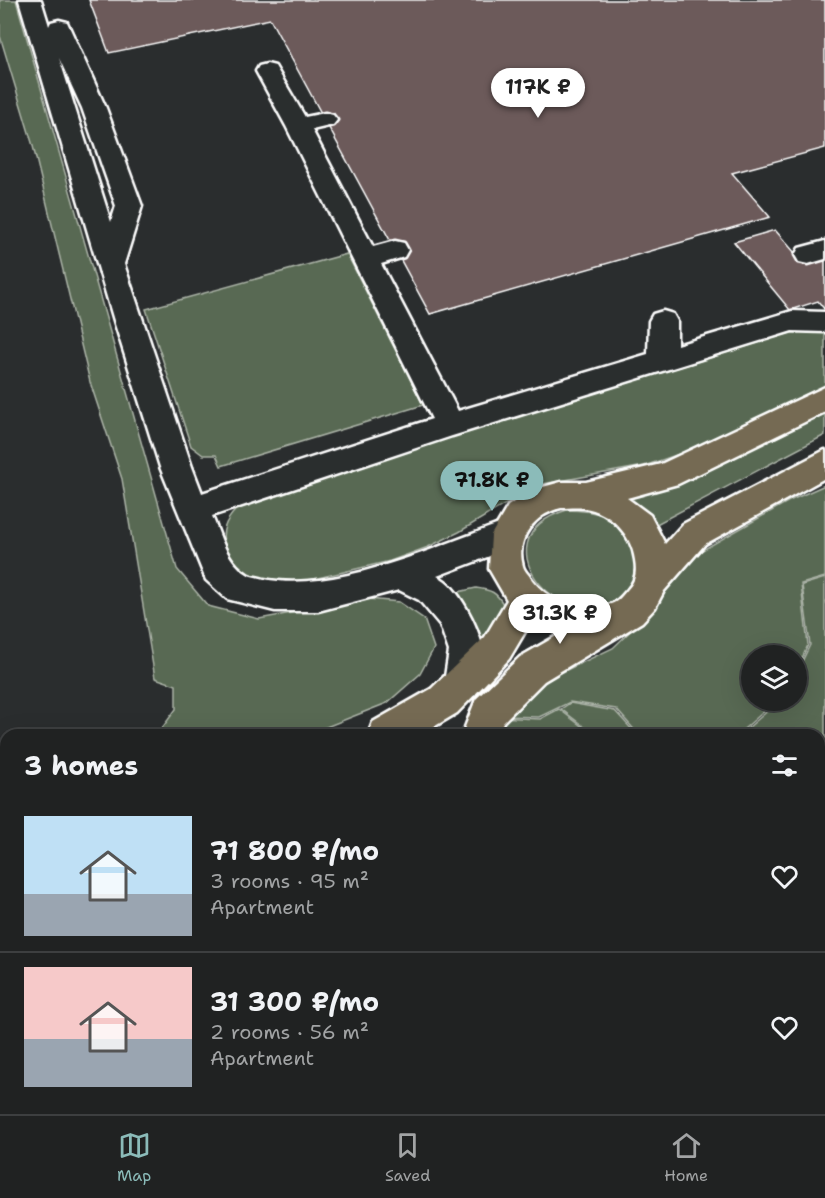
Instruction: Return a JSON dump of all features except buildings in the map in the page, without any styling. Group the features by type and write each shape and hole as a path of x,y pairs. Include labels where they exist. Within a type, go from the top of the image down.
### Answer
{"main road":[{"path":"611,620 581,623 551,616 526,600 506,569 507,535 519,516 543,499 561,495 586,495 666,475 825,399"},
{"path":"482,729 489,711 532,669 611,620 630,611 644,597 652,581 694,534 825,463"},
{"path":"586,495 611,503 632,517 647,536 654,558 652,581"},
{"path":"396,729 444,701 497,648 526,600"}],"lane":[{"path":"30,0 173,458 218,570 239,588 275,596 318,596 401,575 507,535"},
{"path":"51,0 67,51 94,108 129,206 111,264"},
{"path":"267,71 312,123 365,259 450,424"},
{"path":"365,259 395,250"},
{"path":"662,361 663,321"},
{"path":"193,509 450,424 792,321 825,322"},
{"path":"401,575 431,589 454,617 466,651 462,683"}],"green space":[{"path":"0,0 16,0 177,569 208,606 259,619 368,599 399,602 424,619 434,648 420,674 387,703 321,729 161,729 176,709 176,685 155,678 122,479 90,382 33,146 0,36"},
{"path":"347,254 423,405 221,466 216,455 203,455 191,446 146,309"},
{"path":"800,330 825,330 825,390 724,439 644,466 537,485 459,532 428,547 390,561 284,586 240,576 224,545 223,536 229,518 247,500"},
{"path":"825,408 825,435 647,529 619,496"},
{"path":"825,485 825,577 801,584 808,645 807,647 807,645 741,645 741,711 765,711 744,729 634,729 616,709 570,702 539,717 499,716 533,686 613,648 648,614 666,581 692,556 789,501"},
{"path":"567,510 593,512 609,518 624,528 630,537 637,565 636,576 630,587 607,604 582,607 559,599 540,584 529,565 527,544 539,524"},
{"path":"825,578 825,729 747,729 768,711 807,711 807,651 810,645 802,585"},
{"path":"476,588 493,592 504,606 492,632 474,645 449,594"},
{"path":"570,703 615,711 632,729 587,729 561,709"},
{"path":"559,709 585,729 491,729 495,717 540,719"}]}
